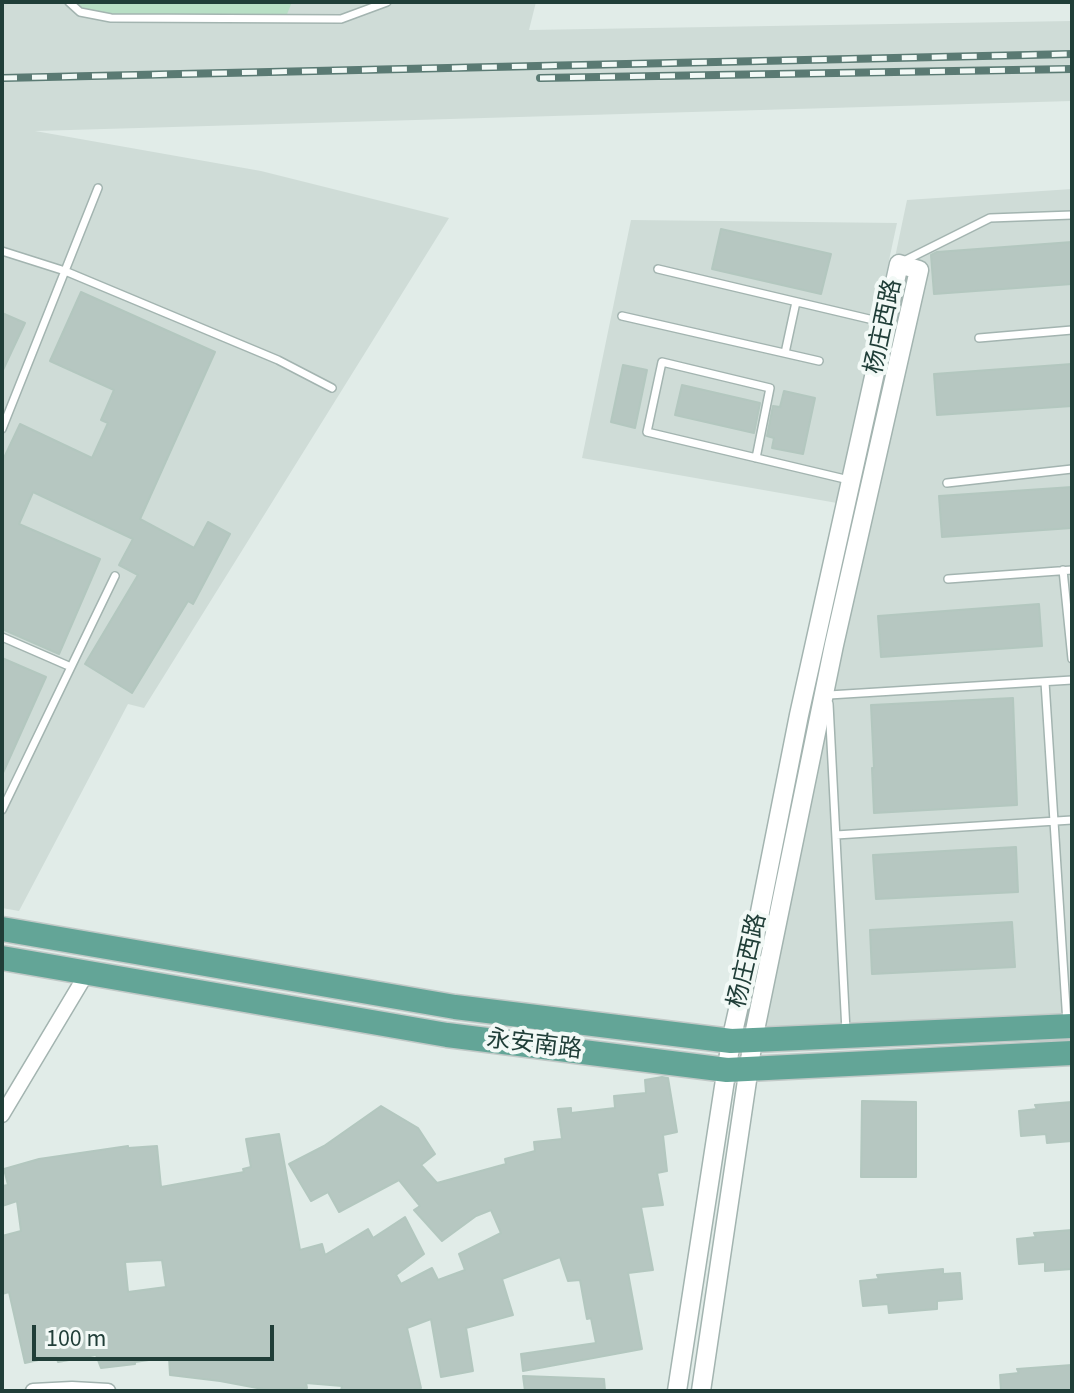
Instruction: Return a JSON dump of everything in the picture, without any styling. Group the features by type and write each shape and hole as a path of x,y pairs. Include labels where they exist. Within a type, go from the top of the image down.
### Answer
{"main road":[{"name":"永安南路","path":"2,929 455,1007 742,1041 1070,1026"},
{"name":"永安南路","path":"2,958 447,1035 738,1069 1072,1053"}],"street":[{"name":"杨庄西路","path":"701,1391 738,1069 760,912 799,715 899,264 919,270 828,686 742,1041"},
{"path":"2,1115 87,973"},
{"name":"杨庄西路","path":"677,1391 738,1069"},
{"path":"33,1391 108,1391"}],"lane":[{"path":"69,2 80,12 111,18 313,19 341,19 387,2"},
{"path":"2,429 98,188"},
{"path":"899,264 990,218 1072,215"},
{"path":"2,251 65,271 278,360 332,388"},
{"path":"658,269 886,323"},
{"path":"785,353 796,302"},
{"path":"622,316 819,361"},
{"path":"979,338 1072,330"},
{"path":"756,458 770,388 662,362 647,432 756,458 851,480"},
{"path":"947,483 1072,469"},
{"path":"948,579 1068,570 1072,659"},
{"path":"2,810 115,576"},
{"path":"2,637 71,667"},
{"path":"846,1037 828,686 1072,680"},
{"path":"1045,682 1070,1026"},
{"path":"836,835 1072,820"}],"shaded area":[{"path":"2,2 536,2 529,30 1072,21 1072,101 35,131 261,171 449,218 144,708 128,704 19,911 2,908"},
{"path":"1072,189 1072,1026 731,1041 907,200"},
{"path":"631,220 897,223 837,503 582,458"}],"green space":[{"path":"69,2 292,2 285,19 111,18 80,12"}],"building":[{"path":"721,229 831,254 821,294 712,269"},
{"path":"1072,242 1072,284 934,294 931,255 937,252"},
{"path":"81,292 215,352 140,519 194,548 208,522 230,534 193,604 188,601 132,693 85,664 138,575 119,565 133,539 33,492 19,524 100,559 59,654 2,629 2,462 20,424 92,458 108,423 101,420 114,390 50,361"},
{"path":"2,313 25,323 2,372"},
{"path":"1072,364 1072,406 937,415 934,374"},
{"path":"623,365 647,370 635,428 611,422"},
{"path":"682,385 760,403 754,433 675,415"},
{"path":"784,391 815,398 803,454 772,448 774,438 767,436 773,406 780,407"},
{"path":"1072,487 1072,528 942,537 939,496"},
{"path":"1039,604 1042,646 881,657 878,616"},
{"path":"2,658 46,677 2,775"},
{"path":"1013,698 1017,805 874,813 871,705"},
{"path":"1016,847 1018,892 876,899 873,855"},
{"path":"1012,922 1015,967 872,974 870,930"},
{"path":"668,1078 677,1132 663,1135 667,1171 657,1173 663,1205 641,1207 653,1270 628,1273 642,1349 523,1371 521,1354 596,1343 591,1318 587,1319 580,1280 568,1281 560,1257 502,1279 513,1315 466,1328 473,1371 441,1377 431,1319 407,1328 421,1388 408,1391 341,1391 342,1386 306,1383 307,1388 268,1390 170,1375 169,1357 101,1368 96,1355 58,1362 56,1356 25,1363 9,1292 2,1294 2,1236 21,1231 17,1201 2,1206 2,1186 8,1185 4,1169 39,1159 128,1146 157,1146 161,1187 244,1172 243,1169 251,1167 246,1139 279,1134 300,1250 322,1244 325,1255 368,1229 373,1238 405,1217 424,1254 396,1275 401,1284 432,1268 438,1280 465,1270 459,1254 501,1233 491,1210 476,1216 442,1241 414,1210 420,1206 399,1180 339,1212 328,1192 311,1201 289,1164 324,1146 381,1106 418,1128 435,1154 421,1165 437,1183 506,1164 505,1159 535,1151 534,1142 562,1139 558,1109 571,1108 571,1113 615,1108 614,1096 646,1093 645,1080","holes":["162,1260 166,1287 128,1292 125,1262"]},
{"path":"862,1101 916,1102 916,1177 861,1177"},
{"path":"1072,1102 1072,1141 1047,1143 1046,1134 1021,1136 1019,1111 1037,1109 1035,1105"},
{"path":"1072,1230 1072,1269 1045,1271 1045,1262 1019,1264 1017,1239 1036,1237 1034,1233"},
{"path":"943,1269 943,1274 960,1273 962,1299 937,1301 937,1309 889,1313 888,1304 863,1306 860,1281 879,1279 877,1275"},
{"path":"1072,1365 1072,1391 1001,1391 1000,1375 1019,1373 1017,1369"},
{"path":"523,1376 604,1379 605,1391 525,1391"}],"railway":[{"path":"2,78 1072,54"},
{"path":"540,78 1072,69"}]}
